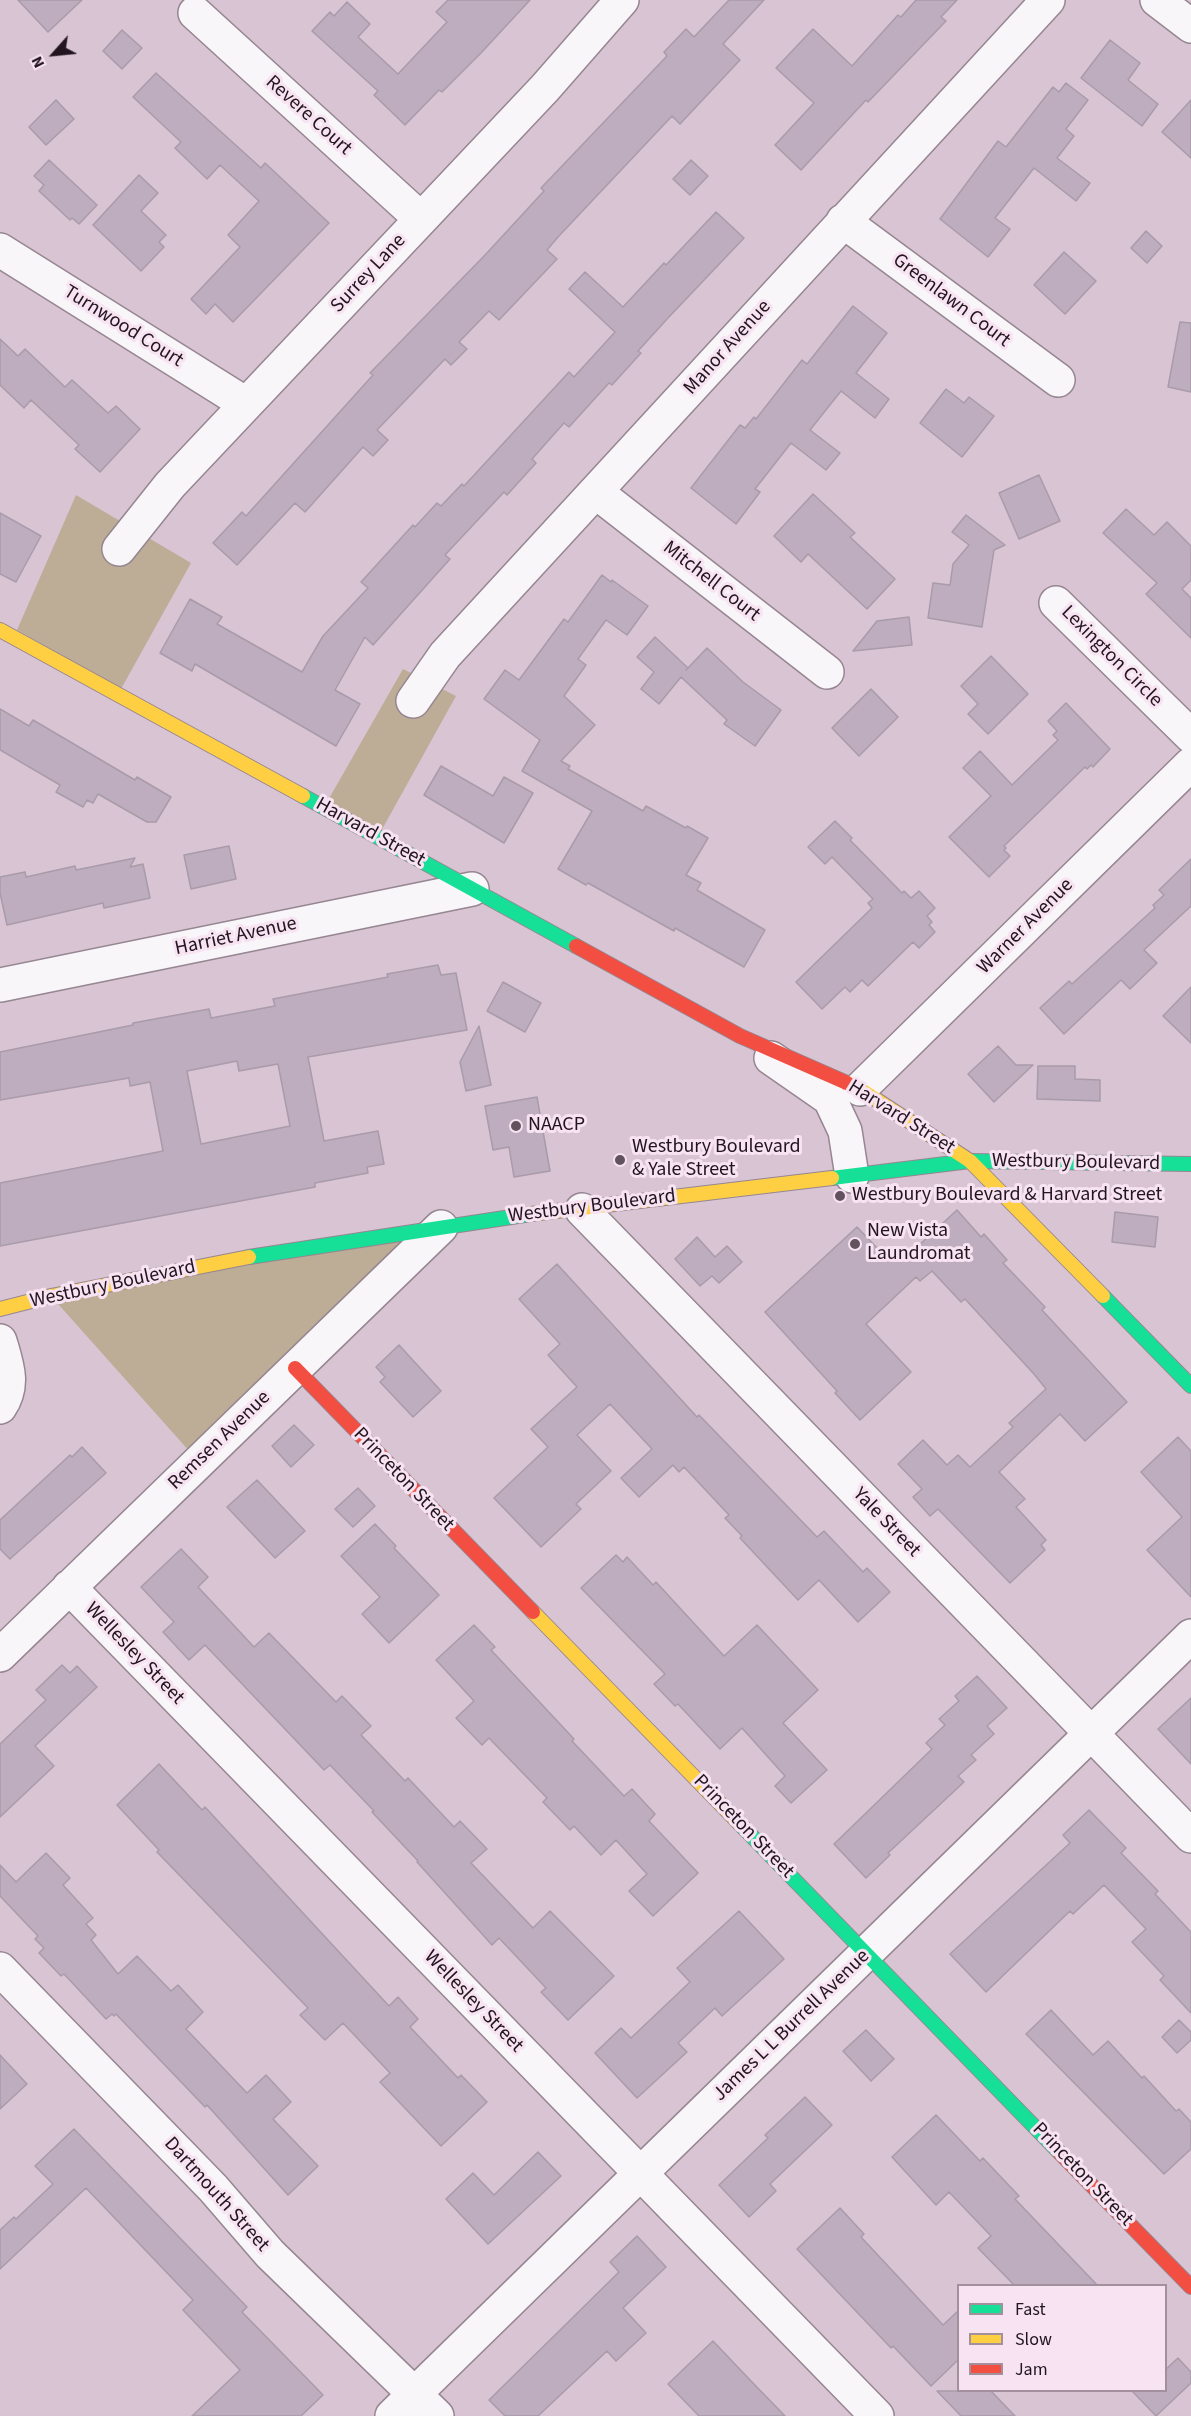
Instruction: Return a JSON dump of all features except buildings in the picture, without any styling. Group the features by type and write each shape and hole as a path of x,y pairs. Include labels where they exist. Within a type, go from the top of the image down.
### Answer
{"street":[{"name":"Surrey Lane","path":"119,549 170,485 545,88 622,0"},
{"name":"Manor Avenue","path":"413,701 445,656 1048,0"},
{"path":"1157,0 1191,26"},
{"name":"Revere Court","path":"195,13 420,219"},
{"name":"Greenlawn Court","path":"843,221 1058,380"},
{"name":"Turnwood Court","path":"0,250 246,404"},
{"name":"Mitchell Court","path":"596,492 826,672"},
{"name":"Lexington Circle","path":"1056,603 1191,736"},
{"name":"Harvard Street","path":"0,630 740,1036 860,1089 970,1161 1191,1386"},
{"name":"Warner Avenue","path":"860,1089 1191,764"},
{"name":"Harriet Avenue","path":"0,985 472,889"},
{"name":"Harvard Street","path":"740,1036 830,1099 845,1131 852,1176"},
{"name":"Westbury Boulevard","path":"0,1309 51,1296 275,1252 500,1218 582,1210 970,1161 1191,1164"},
{"name":"Yale Street","path":"582,1210 1191,1836"},
{"name":"Remsen Avenue","path":"0,1655 441,1227"},
{"path":"0,1407 7,1396 10,1380 4,1354"},
{"name":"Princeton Street","path":"295,1368 1191,2287"},
{"name":"Wellesley Street","path":"69,1587 877,2416"},
{"name":"James L L Burrell Avenue","path":"392,2416 426,2405 641,2174 1191,1636"},
{"name":"Dartmouth Street","path":"0,1969 213,2188 270,2254 426,2405"}],"shaded area":[{"path":"76,495 191,563 121,689 17,630"},
{"path":"403,669 456,696 380,833 327,802"},
{"path":"441,1227 199,1462 51,1296"}],"traffic: fast":[{"path":"303,796 576,946"},
{"path":"832,1178 970,1161 1191,1164"},
{"path":"249,1257 531,1214"},
{"path":"1103,1296 1191,1386"},
{"path":"739,1823 1060,2153"}],"traffic: slow":[{"path":"0,630 303,796"},
{"path":"847,1083 860,1089 970,1161 1103,1296"},
{"path":"531,1214 832,1178"},
{"path":"0,1309 51,1296 249,1257"},
{"path":"533,1612 739,1823"}],"traffic: jam":[{"path":"576,946 740,1036 847,1083"},
{"path":"295,1368 533,1612"},
{"path":"1060,2153 1191,2287"}],"place":[{"name":"NAACP","path":"516,1126"},
{"name":"Westbury Boulevard & Yale Street","path":"620,1160"},
{"name":"Westbury Boulevard & Harvard Street","path":"840,1196"},
{"name":"New Vista Laundromat","path":"855,1244"}]}
